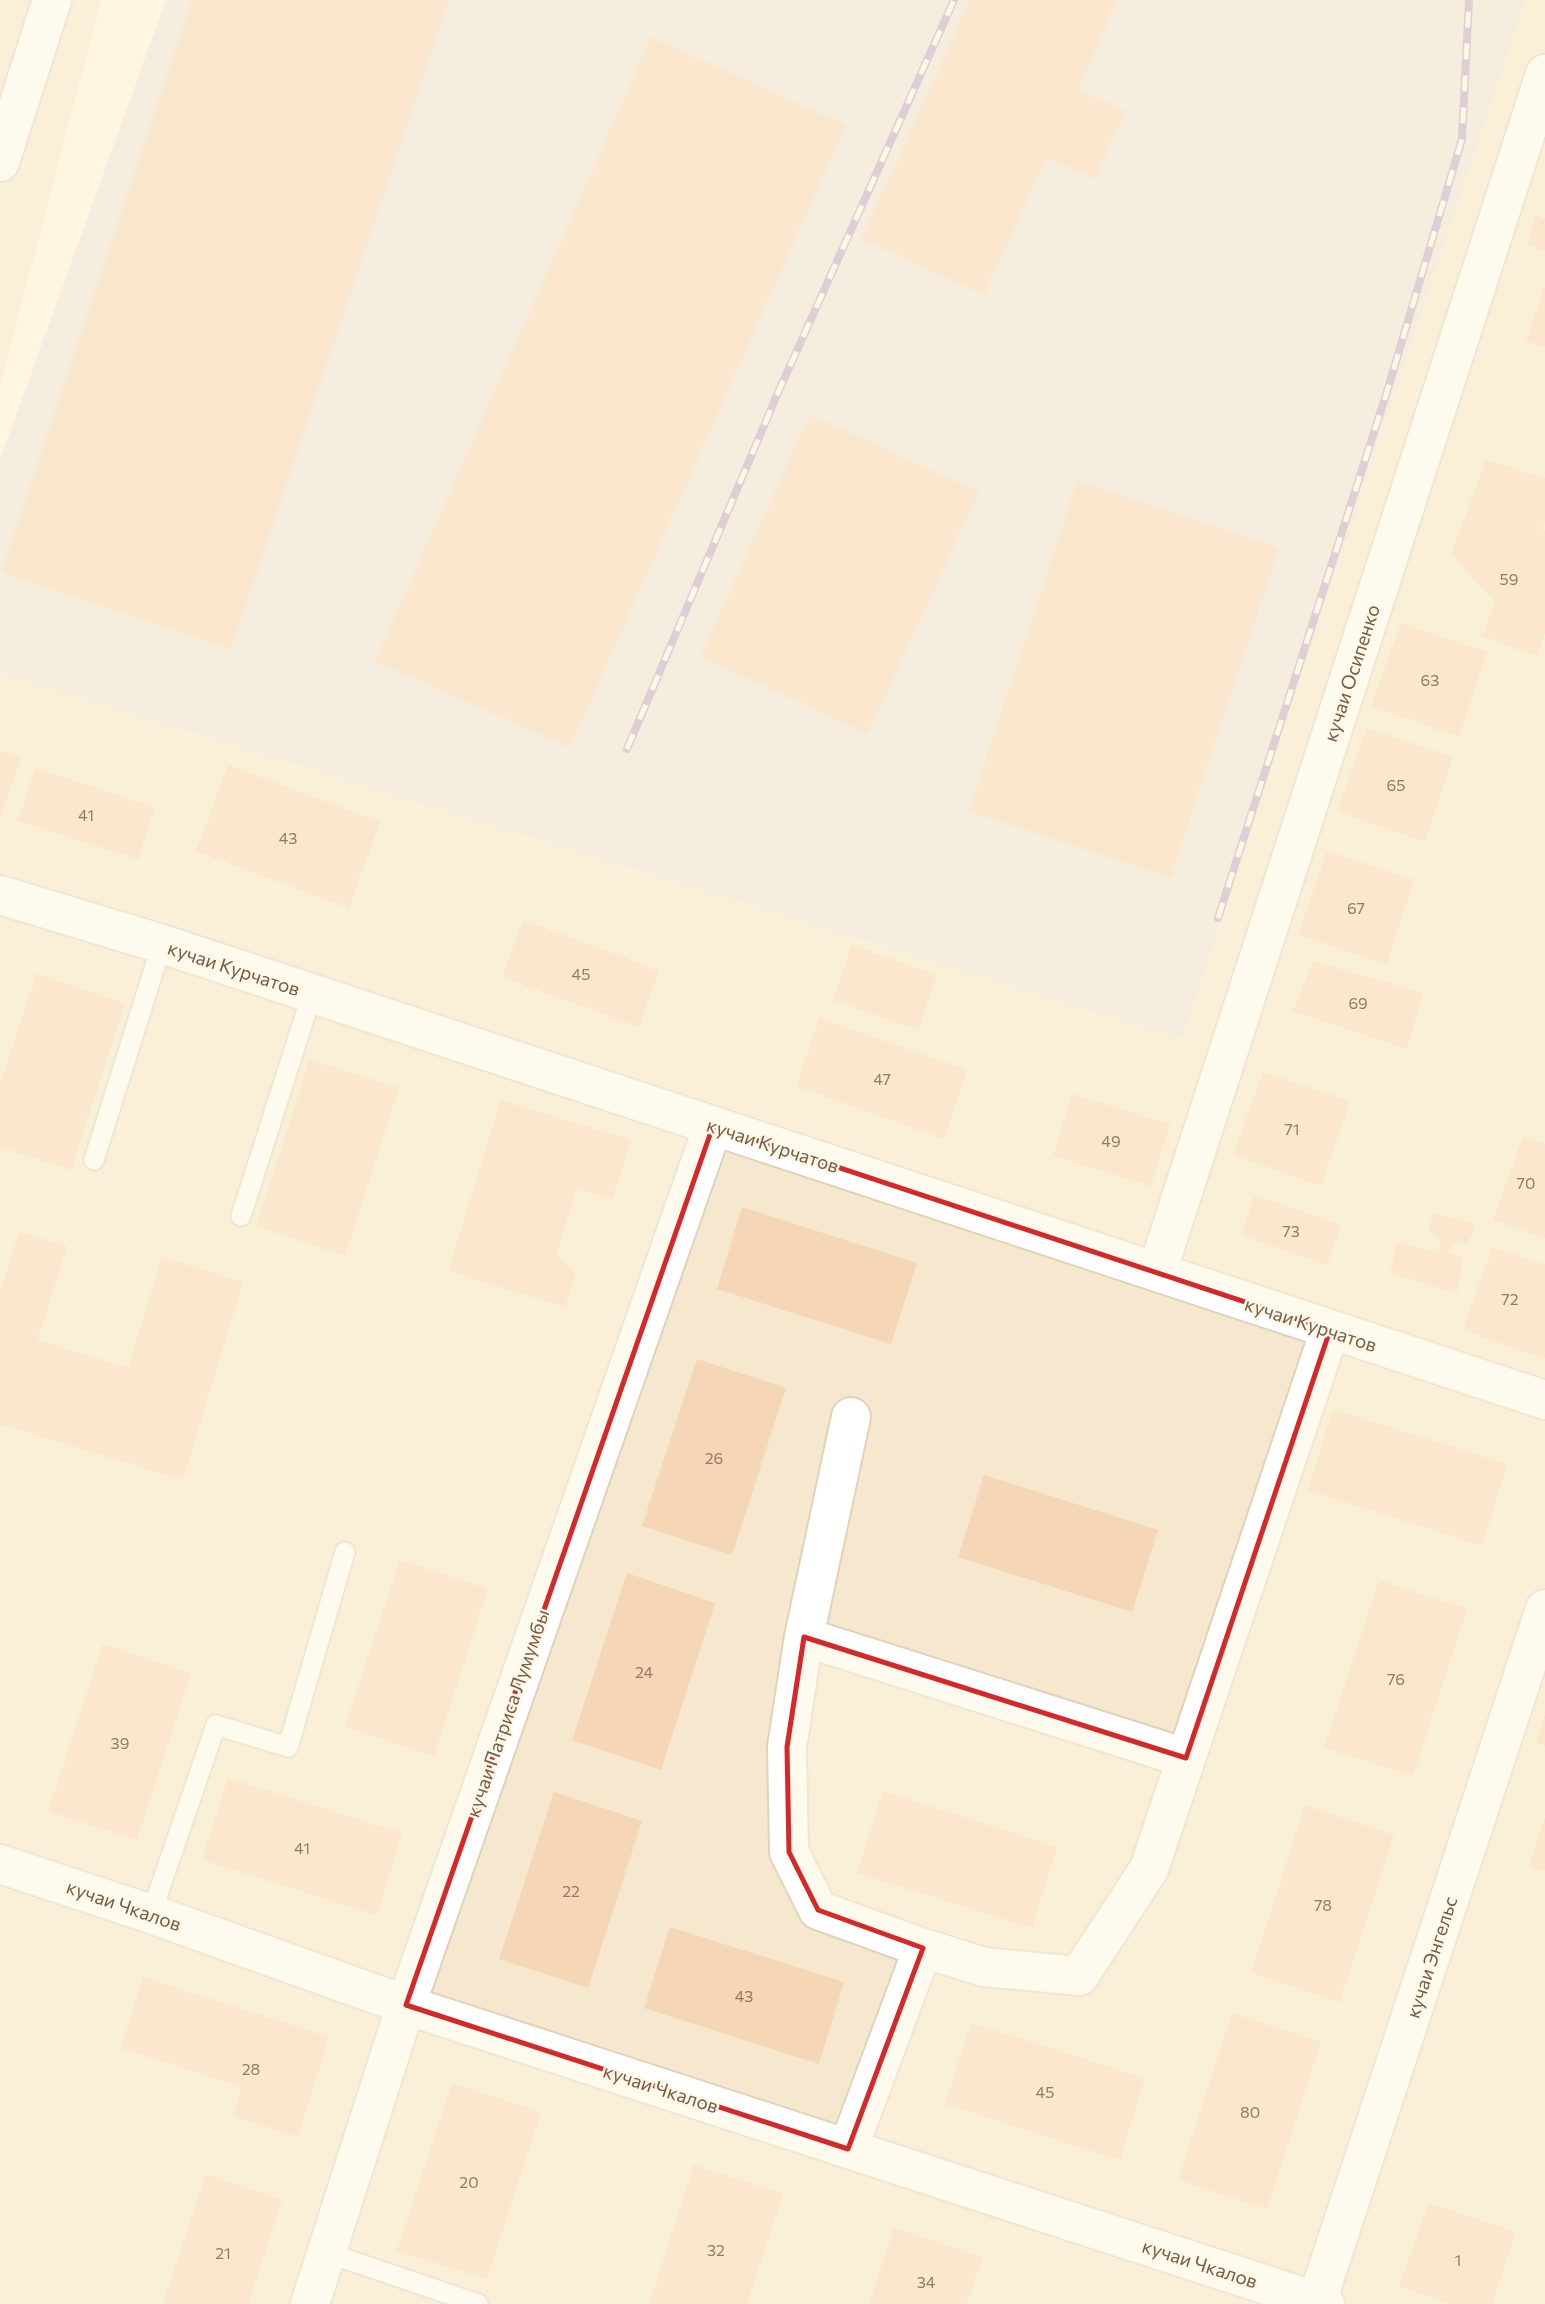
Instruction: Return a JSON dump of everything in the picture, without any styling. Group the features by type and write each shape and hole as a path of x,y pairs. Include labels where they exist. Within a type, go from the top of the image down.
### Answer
{"street":[{"path":"0,162 52,0"},
{"name":"кучаи Осипенко","path":"1157,1272 1545,74"},
{"name":"кучаи Курчатов","path":"0,895 162,944 1545,1400"},
{"name":"кучаи Патриса Лумумбы","path":"310,2304 405,2005 713,1125"},
{"path":"850,1417 804,1637 787,1747 789,1852 818,1910 985,1967 1079,1976 1149,1869 1330,1330"},
{"name":"кучаи Энгельс","path":"1319,2303 1545,1609"},
{"path":"804,1637 1186,1758"},
{"name":"кучаи Чкалов","path":"0,1864 151,1914 405,2005 1319,2303"},
{"path":"848,2149 923,1948"}],"lane":[{"path":"94,1160 162,944"},
{"path":"242,1216 313,994"},
{"path":"151,1914 216,1725 288,1747 345,1552"},
{"path":"328,2253 478,2304"}],"highlighted area":[{"path":"713,1126 1330,1330 1186,1758 804,1637 787,1747 789,1852 818,1910 923,1948 848,2149 406,2005"}],"shaded area":[{"path":"0,0 101,0 0,386"},
{"path":"166,0 1525,0 1182,1039 0,673 0,460"},
{"path":"1525,0 1545,0 1545,2304 0,2304 0,673 1182,1039"}],"building":[{"path":"192,0 449,0 231,650 1,573"},
{"path":"970,0 1118,0 1078,89 1126,111 1095,179 1047,157 984,295 861,239"},
{"path":"651,37 846,125 570,748 375,661"},
{"path":"1535,215 1545,219 1545,251 1527,245"},
{"path":"1545,286 1545,347 1526,341"},
{"path":"810,414 979,492 868,734 700,657"},
{"path":"1486,460 1545,478 1545,632 1537,656 1482,637 1495,602 1451,554"},
{"path":"1077,481 1279,548 1171,878 968,811"},
{"path":"1401,623 1487,652 1459,737 1371,706"},
{"path":"1367,728 1453,757 1425,842 1337,811"},
{"path":"0,751 21,759 0,817"},
{"path":"228,765 380,822 349,908 196,851"},
{"path":"35,768 155,807 138,859 18,821"},
{"path":"1327,851 1414,880 1386,965 1298,934"},
{"path":"523,920 659,970 639,1027 502,977"},
{"path":"852,945 937,975 918,1030 833,1000"},
{"path":"1313,961 1423,993 1407,1049 1293,1011"},
{"path":"36,974 125,1003 71,1170 0,1147 0,1085"},
{"path":"819,1018 967,1070 944,1139 796,1086"},
{"path":"310,1059 399,1088 345,1256 256,1226"},
{"path":"1263,1072 1350,1101 1321,1186 1233,1155"},
{"path":"1072,1094 1170,1124 1151,1186 1053,1156"},
{"path":"501,1100 631,1140 613,1199 577,1188 556,1255 576,1273 565,1307 448,1271"},
{"path":"1523,1137 1545,1144 1545,1238 1493,1220"},
{"path":"1255,1195 1341,1225 1327,1265 1241,1235"},
{"path":"742,1207 917,1263 891,1344 717,1289"},
{"path":"1433,1213 1476,1223 1468,1244 1453,1242 1448,1253 1463,1258 1457,1293 1390,1274 1397,1242 1438,1253 1442,1239 1428,1232"},
{"path":"19,1232 67,1246 38,1340 128,1368 162,1257 243,1282 183,1480 0,1424 0,1293"},
{"path":"1492,1247 1545,1265 1545,1359 1463,1330"},
{"path":"697,1359 786,1388 732,1555 642,1526"},
{"path":"1333,1409 1507,1464 1482,1546 1308,1490"},
{"path":"984,1475 1158,1530 1132,1612 958,1557"},
{"path":"400,1560 488,1589 434,1756 345,1727"},
{"path":"627,1573 715,1603 661,1770 572,1740"},
{"path":"1379,1580 1467,1609 1413,1776 1324,1748"},
{"path":"103,1644 191,1673 137,1840 48,1811"},
{"path":"1545,1716 1545,1746 1536,1743"},
{"path":"228,1778 402,1833 377,1915 202,1860"},
{"path":"883,1791 1057,1847 1032,1928 857,1873"},
{"path":"554,1792 642,1821 588,1988 499,1959"},
{"path":"1305,1805 1394,1835 1340,2002 1251,1973"},
{"path":"1545,1819 1545,1871 1529,1866"},
{"path":"670,1927 844,1982 819,2064 644,2008"},
{"path":"143,1977 329,2037 298,2137 233,2116 242,2087 121,2048"},
{"path":"1232,2013 1321,2042 1267,2209 1178,2180"},
{"path":"971,2023 1145,2078 1120,2160 945,2104"},
{"path":"452,2083 541,2112 487,2279 397,2251"},
{"path":"694,2165 783,2194 747,2304 649,2304"},
{"path":"206,2174 282,2200 248,2304 163,2304"},
{"path":"1429,2203 1516,2232 1492,2304 1450,2304 1399,2286"},
{"path":"894,2228 983,2257 967,2304 869,2304"}],"railway":[{"path":"627,749 777,395 954,0"},
{"path":"1218,918 1386,395 1462,139 1469,0"}]}
